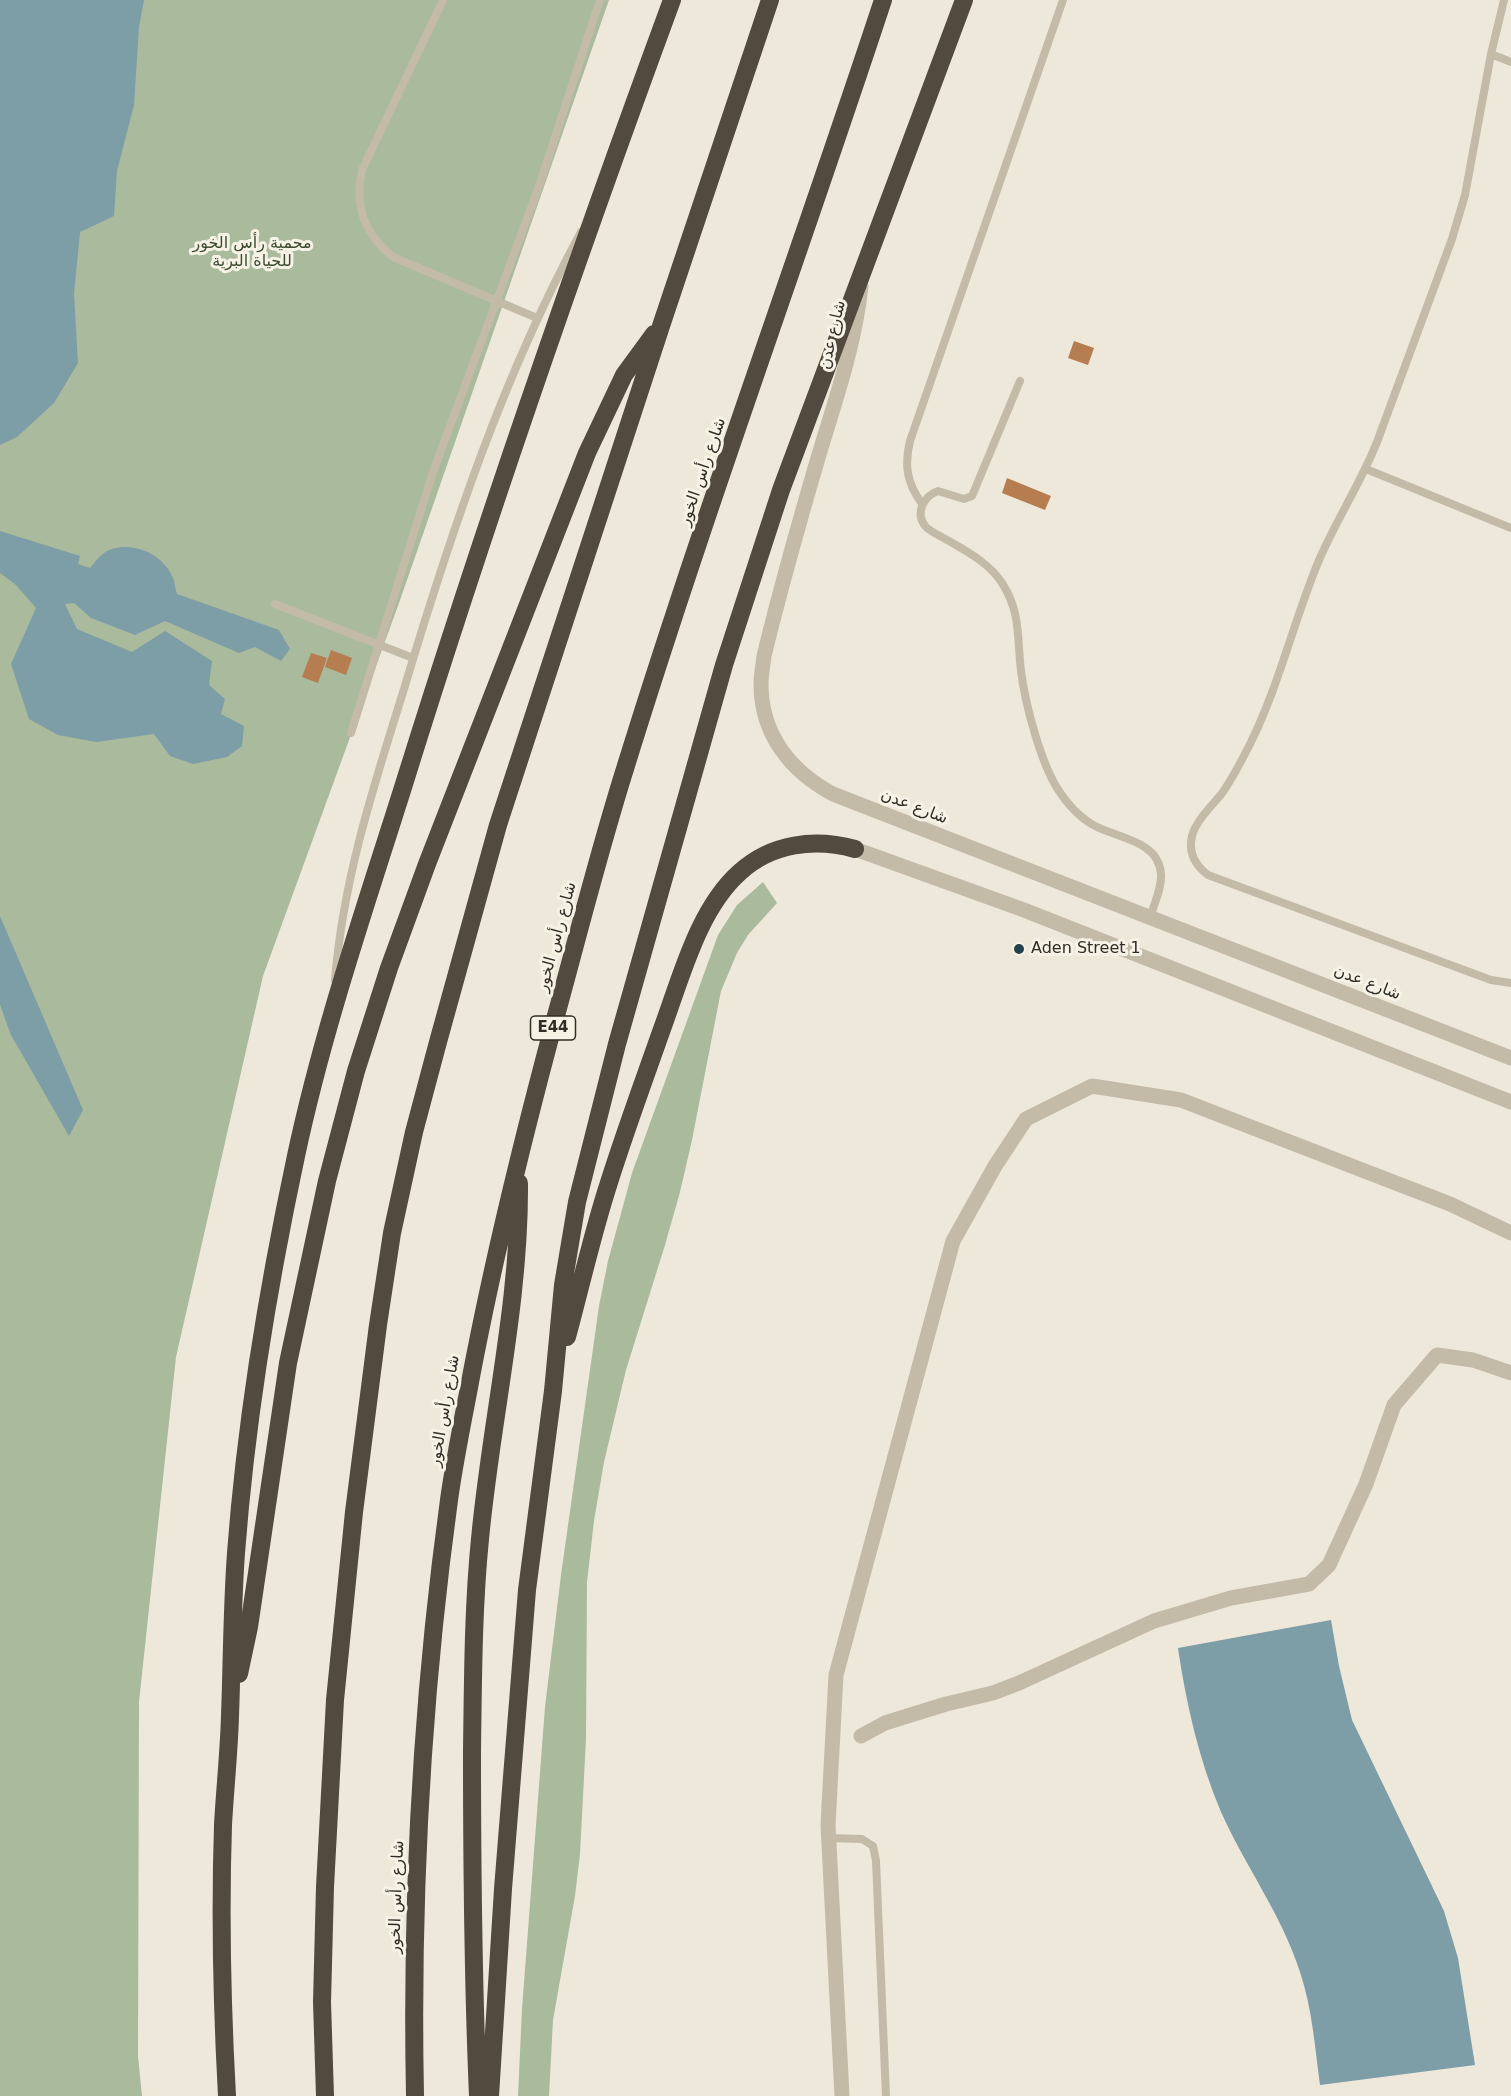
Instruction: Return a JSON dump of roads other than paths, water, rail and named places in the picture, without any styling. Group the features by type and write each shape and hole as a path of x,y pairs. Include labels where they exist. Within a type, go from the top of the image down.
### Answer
{"highway":[{"path":"227,2096 222,2014 223,1824 230,1720 236,1551 254,1394 268,1300 297,1151 332,1015 430,701 601,194 672,0"},
{"path":"325,2096 323,1945 335,1700 354,1512 392,1233 414,1132 498,825 770,0"},
{"path":"490,2096 503,1889 526,1602 553,1391 563,1285 577,1202 620,1032 724,665 781,490 964,0"},
{"name":"شارع رأس الخور","path":"415,2096 413,2002 417,1855 436,1611 449,1496 495,1253 519,1152 623,774 781,299 884,3"},
{"path":"230,1720 249,1627 288,1363 327,1181 356,1071 389,968 427,864 591,444 624,375 662,323"},
{"path":"553,1391 610,1181 679,984 710,909 740,871 771,852 787,846 817,842 855,849"},
{"path":"478,2096 472,1886 475,1606 479,1540 517,1250 519,1152"}],"street":[{"name":"شارع عدن","path":"863,268 859,311 850,349 764,656 761,683 763,704 775,739 797,770 812,783 833,794 1511,1058"},
{"path":"855,849 1024,910 1511,1102"},
{"path":"842,2096 829,1838 830,1764 836,1675 953,1241 995,1166 1026,1119 1092,1086 1181,1100 1450,1204 1511,1233"},
{"path":"861,1736 885,1723 1019,1683 1154,1621 1231,1598 1309,1584 1329,1565 1366,1484 1394,1405 1437,1355 1473,1360 1511,1372"}],"lane":[{"path":"443,0 362,170 358,194 362,218 374,240 393,257 537,318"},
{"path":"351,733 433,472 541,179 600,0"},
{"path":"922,504 912,491 907,475 906,458 910,441 1063,0"},
{"path":"1504,0 1491,54 1465,195 1452,238 1366,469 1338,519 1319,560 1296,618 1265,710 1250,744 1224,791 1196,826 1191,844 1196,862 1208,875 1491,980 1511,983"},
{"path":"1491,54 1511,62"},
{"path":"332,1015 340,930 362,824 449,546 513,370 601,194"},
{"path":"1020,381 972,496 964,499 938,491 928,496 922,504 921,518 929,530 968,552 988,567 1010,595 1019,630 1021,672 1029,713 1049,772 1067,802 1094,826 1138,843 1155,855 1161,874 1150,918"},
{"path":"1366,469 1511,528"},
{"path":"275,604 413,658"},
{"path":"829,1838 862,1839 873,1846 876,1861 886,2096"}],"water":[{"path":"0,0 144,0 139,27 134,105 117,171 114,216 80,232 74,294 78,363 54,403 17,437 0,445"},
{"path":"0,531 80,556 78,564 90,568 104,553 116,548 135,548 144,551 153,555 167,568 173,578 177,594 279,630 290,649 281,661 255,647 239,653 165,621 135,635 91,618 74,603 65,604 77,629 132,652 165,631 212,661 209,685 225,699 221,714 244,726 242,746 227,757 193,764 170,756 154,734 96,742 58,735 29,719 11,664 36,608 16,585 0,573"},
{"path":"0,916 83,1110 69,1136 11,1035 0,1005"},
{"path":"1331,1620 1352,1720 1444,1911 1458,1958 1475,2065 1320,2085 1313,2028 1300,1972 1283,1931 1221,1812 1206,1772 1189,1710 1178,1648"}],"place":[{"name":"Aden Street 1","path":"1019,949"}],"park label":[{"name":"محمية رأس الخور للحياة البرية","path":"252,253"}]}
